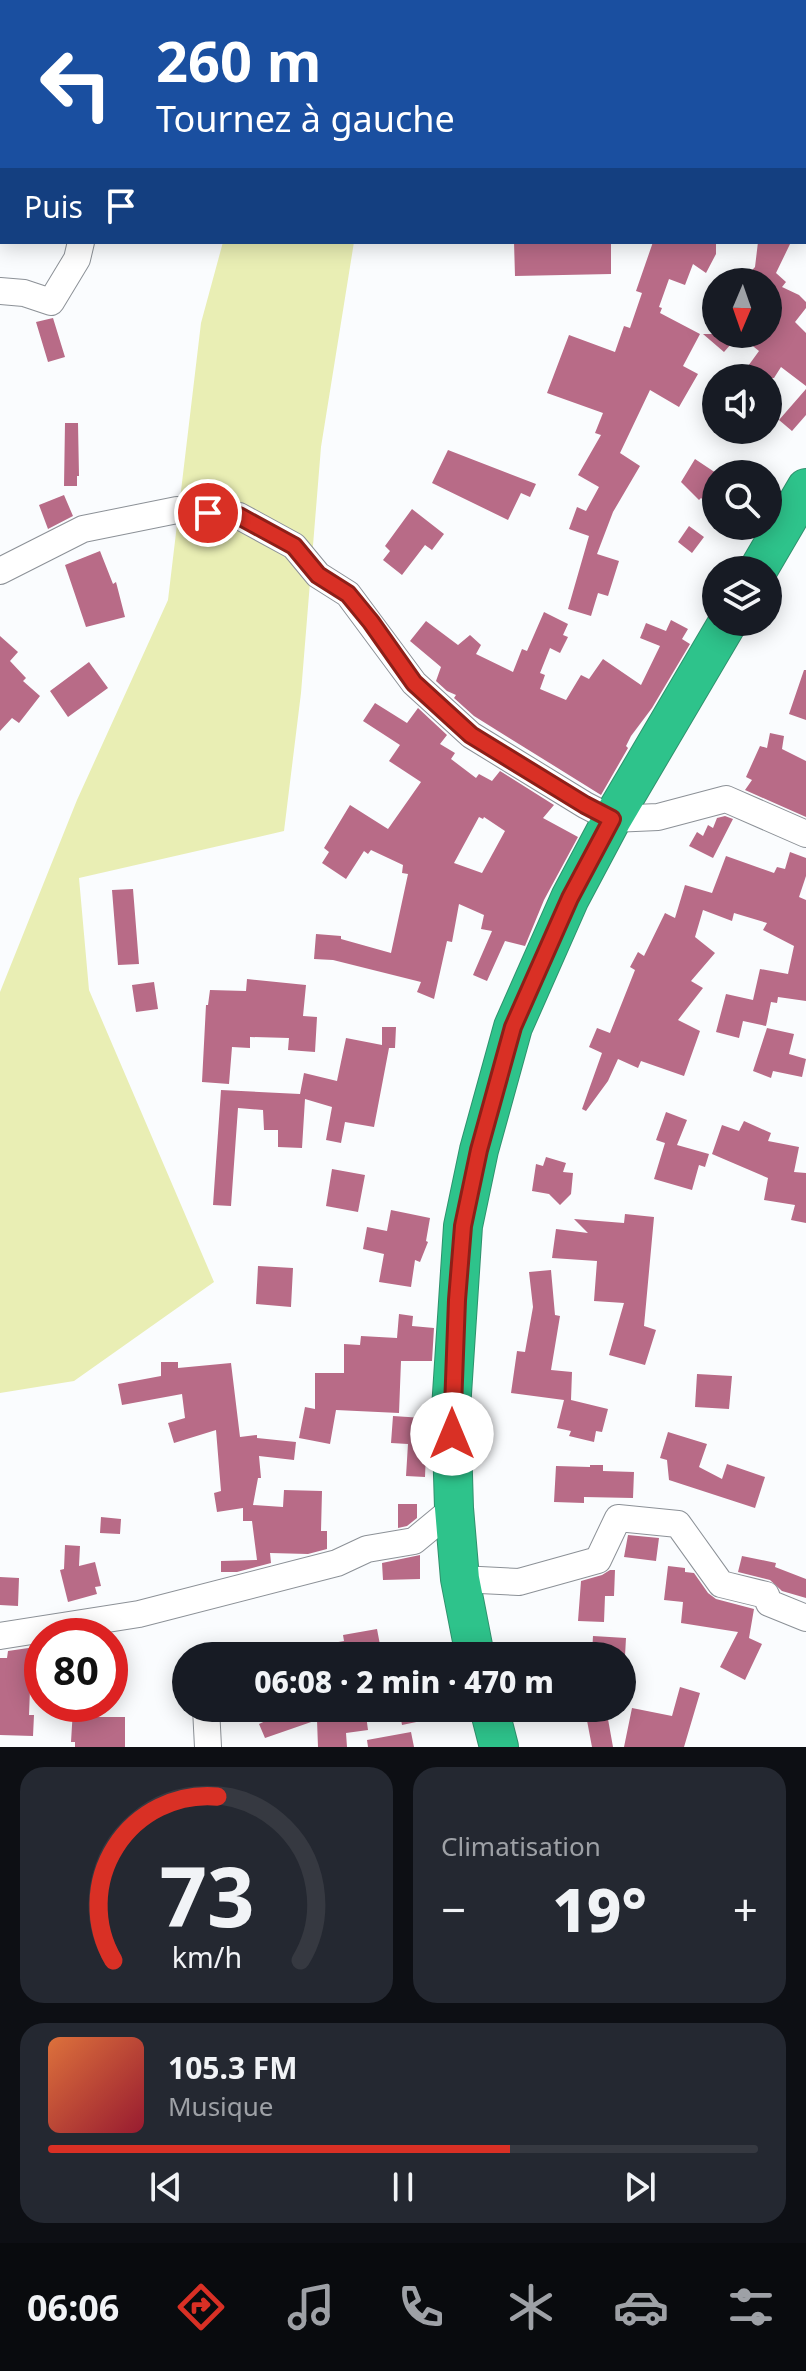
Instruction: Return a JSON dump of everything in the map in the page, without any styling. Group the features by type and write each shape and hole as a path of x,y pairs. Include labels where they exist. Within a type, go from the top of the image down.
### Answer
{"highway":[{"path":"766,556 806,488"},
{"path":"472,1642 460,1579 451,1409 463,1226 479,1150 513,1027 570,898 612,819 720,636"},
{"path":"493,1722 499,1747"}],"street":[{"path":"0,291 24,293 51,302 77,259 81,244"},
{"path":"0,571 83,529 177,510 239,516 294,546 318,575 348,594 414,683 471,735 585,805 612,819 658,817 726,799 806,834"},
{"path":"0,1636 139,1614 337,1563 367,1549 414,1541 454,1508"},
{"path":"460,1579 519,1582 598,1560 618,1518 678,1524 721,1584 766,1595 769,1603 806,1618"},
{"path":"207,1722 208,1747"}],"green space":[{"path":"222,244 354,244 321,447 301,693 284,831 79,878 89,990 214,1282 74,1381 0,1393 0,992 77,800 168,600 201,323"}],"building":[{"path":"514,244 611,244 611,274 515,276"},
{"path":"652,244 716,244 716,254 709,268 702,270 693,264 685,285 669,279 659,307 662,308 660,313 700,334 683,366 698,374 679,407 650,390 620,453 640,466 613,512 597,554 619,561 608,596 598,593 591,616 568,609 589,536 569,529 577,507 586,511 599,487 578,475 601,435 595,433 603,413 547,393 569,335 615,352 624,326 630,328 642,293 636,291"},
{"path":"758,244 790,244 778,268 754,268"},
{"path":"782,287 799,295 806,302 806,308 795,322 806,333 806,386 782,368 782,364 750,364 759,351 755,348 782,348"},
{"path":"53,318 65,357 48,362 36,322"},
{"path":"806,389 806,415 792,431 782,423 782,417"},
{"path":"65,423 78,423 77,486 64,486"},
{"path":"448,450 536,484 530,497 521,493 508,520 432,483"},
{"path":"695,459 702,464 702,499 699,500 681,482"},
{"path":"64,495 73,516 48,529 39,505"},
{"path":"412,509 444,534 432,550 425,545 402,575 383,560 390,551 385,546"},
{"path":"689,526 702,536 692,553 678,542"},
{"path":"100,551 113,584 116,582 125,617 86,627 65,565"},
{"path":"544,612 568,624 563,635 568,637 560,653 550,648 540,673 545,675 540,689 566,700 581,675 589,679 603,659 641,685 660,646 640,638 646,623 666,631 671,620 688,629 682,639 690,644 652,708 631,736 626,746 628,748 601,795 474,716 454,698 456,695 436,681 441,667 410,641 426,621 458,645 470,635 481,645 476,654 513,672 522,649 527,651"},
{"path":"0,636 18,652 10,661 26,678 23,681 40,696 19,723 12,718 0,731"},
{"path":"89,662 108,688 68,717 50,691"},
{"path":"806,670 806,720 789,714"},
{"path":"375,703 407,723 418,708 447,735 440,744 455,753 451,759 476,778 479,774 492,781 500,771 554,805 543,818 578,837 544,900 525,946 505,941 487,981 473,975 492,931 481,929 484,915 459,904 452,942 447,941 434,999 417,992 421,982 333,960 314,959 316,934 341,936 341,939 391,953 408,874 402,873 403,865 371,850 368,854 364,851 346,879 322,863 329,852 324,848 350,805 388,829 421,782 389,761 400,745 363,721","holes":["479,817 505,831 482,873 454,863"]},
{"path":"770,733 784,736 782,749 806,761 806,817 745,790 752,780 746,777 760,746 767,748"},
{"path":"725,816 733,819 713,858 689,846 697,832 703,836 708,825 713,828 717,818"},
{"path":"790,852 806,858 806,876 799,897 806,900 806,1001 778,997 777,1003 771,1002 766,1026 743,1021 739,1038 716,1032 726,994 753,1000 760,969 788,974 794,946 763,930 767,923 734,913 732,921 703,910 695,937 715,953 691,981 703,988 678,1020 700,1031 684,1076 641,1061 638,1068 618,1059 608,1081 586,1111 582,1109 602,1053 589,1047 597,1028 610,1033 635,970 630,967 638,952 644,956 665,913 675,918 685,885 712,893 726,856 774,873 777,867 785,869"},
{"path":"133,889 139,964 118,965 112,890"},
{"path":"247,979 306,985 303,1016 317,1017 315,1052 288,1050 289,1038 250,1037 250,1048 232,1047 229,1084 202,1082 206,1005 210,990 246,991"},
{"path":"154,982 158,1009 136,1012 132,985"},
{"path":"382,1027 396,1027 395,1048 389,1048 374,1127 345,1122 341,1143 326,1140 332,1107 305,1099 302,1148 278,1147 278,1130 264,1130 263,1110 238,1108 231,1206 213,1205 221,1090 300,1094 304,1073 337,1081 346,1038 382,1045"},
{"path":"767,1028 794,1034 789,1054 806,1059 802,1077 773,1071 771,1078 753,1071"},
{"path":"666,1112 687,1120 677,1145 709,1154 705,1167 699,1165 692,1190 654,1179 665,1143 656,1140"},
{"path":"744,1121 771,1133 768,1141 799,1147 794,1172 806,1173 806,1223 791,1220 795,1205 764,1200 768,1178 712,1154 722,1125 739,1131"},
{"path":"546,1157 566,1163 563,1172 573,1173 571,1194 560,1205 549,1194 532,1191 536,1164 543,1166"},
{"path":"332,1169 365,1175 358,1212 326,1206"},
{"path":"391,1210 430,1218 428,1242 420,1262 415,1260 411,1287 379,1282 384,1254 363,1249 367,1227 387,1231"},
{"path":"625,1214 654,1217 644,1326 656,1330 645,1365 609,1355 624,1303 594,1301 597,1261 552,1258 556,1229 588,1233 574,1219 624,1223"},
{"path":"258,1266 293,1268 291,1307 256,1304"},
{"path":"551,1270 555,1315 560,1316 551,1370 572,1372 571,1400 608,1409 602,1432 596,1431 594,1442 569,1436 571,1431 557,1428 564,1400 511,1393 517,1351 525,1352 533,1307 529,1272"},
{"path":"399,1314 413,1316 412,1326 434,1328 432,1361 401,1361 399,1413 336,1410 330,1444 299,1438 305,1407 315,1409 315,1373 344,1373 344,1344 360,1345 361,1336 397,1338"},
{"path":"161,1362 178,1362 178,1368 231,1363 240,1437 257,1435 257,1438 296,1442 294,1460 259,1456 261,1478 258,1478 253,1505 283,1507 284,1490 322,1491 321,1531 327,1531 327,1549 308,1554 270,1553 271,1563 237,1572 221,1572 221,1561 257,1560 252,1521 243,1521 243,1508 217,1512 214,1493 221,1491 216,1430 174,1443 168,1423 185,1418 182,1394 122,1405 118,1384 161,1376"},
{"path":"697,1374 732,1376 729,1409 695,1407"},
{"path":"393,1416 423,1418 421,1452 426,1452 425,1477 406,1476 408,1444 391,1443"},
{"path":"668,1432 707,1444 699,1467 722,1479 727,1464 765,1477 755,1508 669,1480 667,1460 660,1458"},
{"path":"603,1465 603,1471 634,1472 633,1498 584,1497 584,1503 554,1502 556,1466"},
{"path":"398,1504 417,1504 417,1518 407,1526 398,1528"},
{"path":"101,1517 121,1519 120,1534 100,1533"},
{"path":"628,1535 659,1538 656,1561 624,1557"},
{"path":"65,1545 80,1546 79,1566 95,1562 101,1586 95,1587 97,1594 68,1602 60,1570 64,1569"},
{"path":"420,1555 420,1579 383,1580 382,1563"},
{"path":"742,1556 776,1563 775,1567 806,1579 806,1598 782,1591 770,1580 738,1572"},
{"path":"668,1566 685,1568 685,1572 694,1573 716,1599 754,1609 749,1638 762,1644 745,1680 720,1667 738,1632 681,1623 683,1602 664,1600"},
{"path":"615,1570 614,1596 605,1596 604,1622 578,1621 581,1581"},
{"path":"0,1577 19,1578 18,1606 0,1605"},
{"path":"377,1629 379,1642 338,1642 344,1641 343,1635"},
{"path":"593,1636 626,1638 626,1642 593,1642"},
{"path":"24,1649 24,1722 34,1722 33,1736 0,1735 0,1658 7,1658 8,1651"},
{"path":"680,1687 700,1693 684,1747 624,1747 629,1722 636,1722 636,1709 672,1716"},
{"path":"72,1722 125,1722 125,1747 75,1747 75,1742 71,1742"},
{"path":"263,1722 311,1722 265,1738 259,1724"},
{"path":"317,1722 367,1722 368,1730 346,1733 347,1747 318,1747"},
{"path":"587,1722 609,1722 613,1747 592,1747"},
{"path":"411,1732 414,1747 368,1747 367,1740"}],"route":[{"path":"208,513 239,516 294,546 318,575 348,594 414,683 471,735 612,819 570,898 513,1027 479,1150 463,1226 452,1434"}]}
